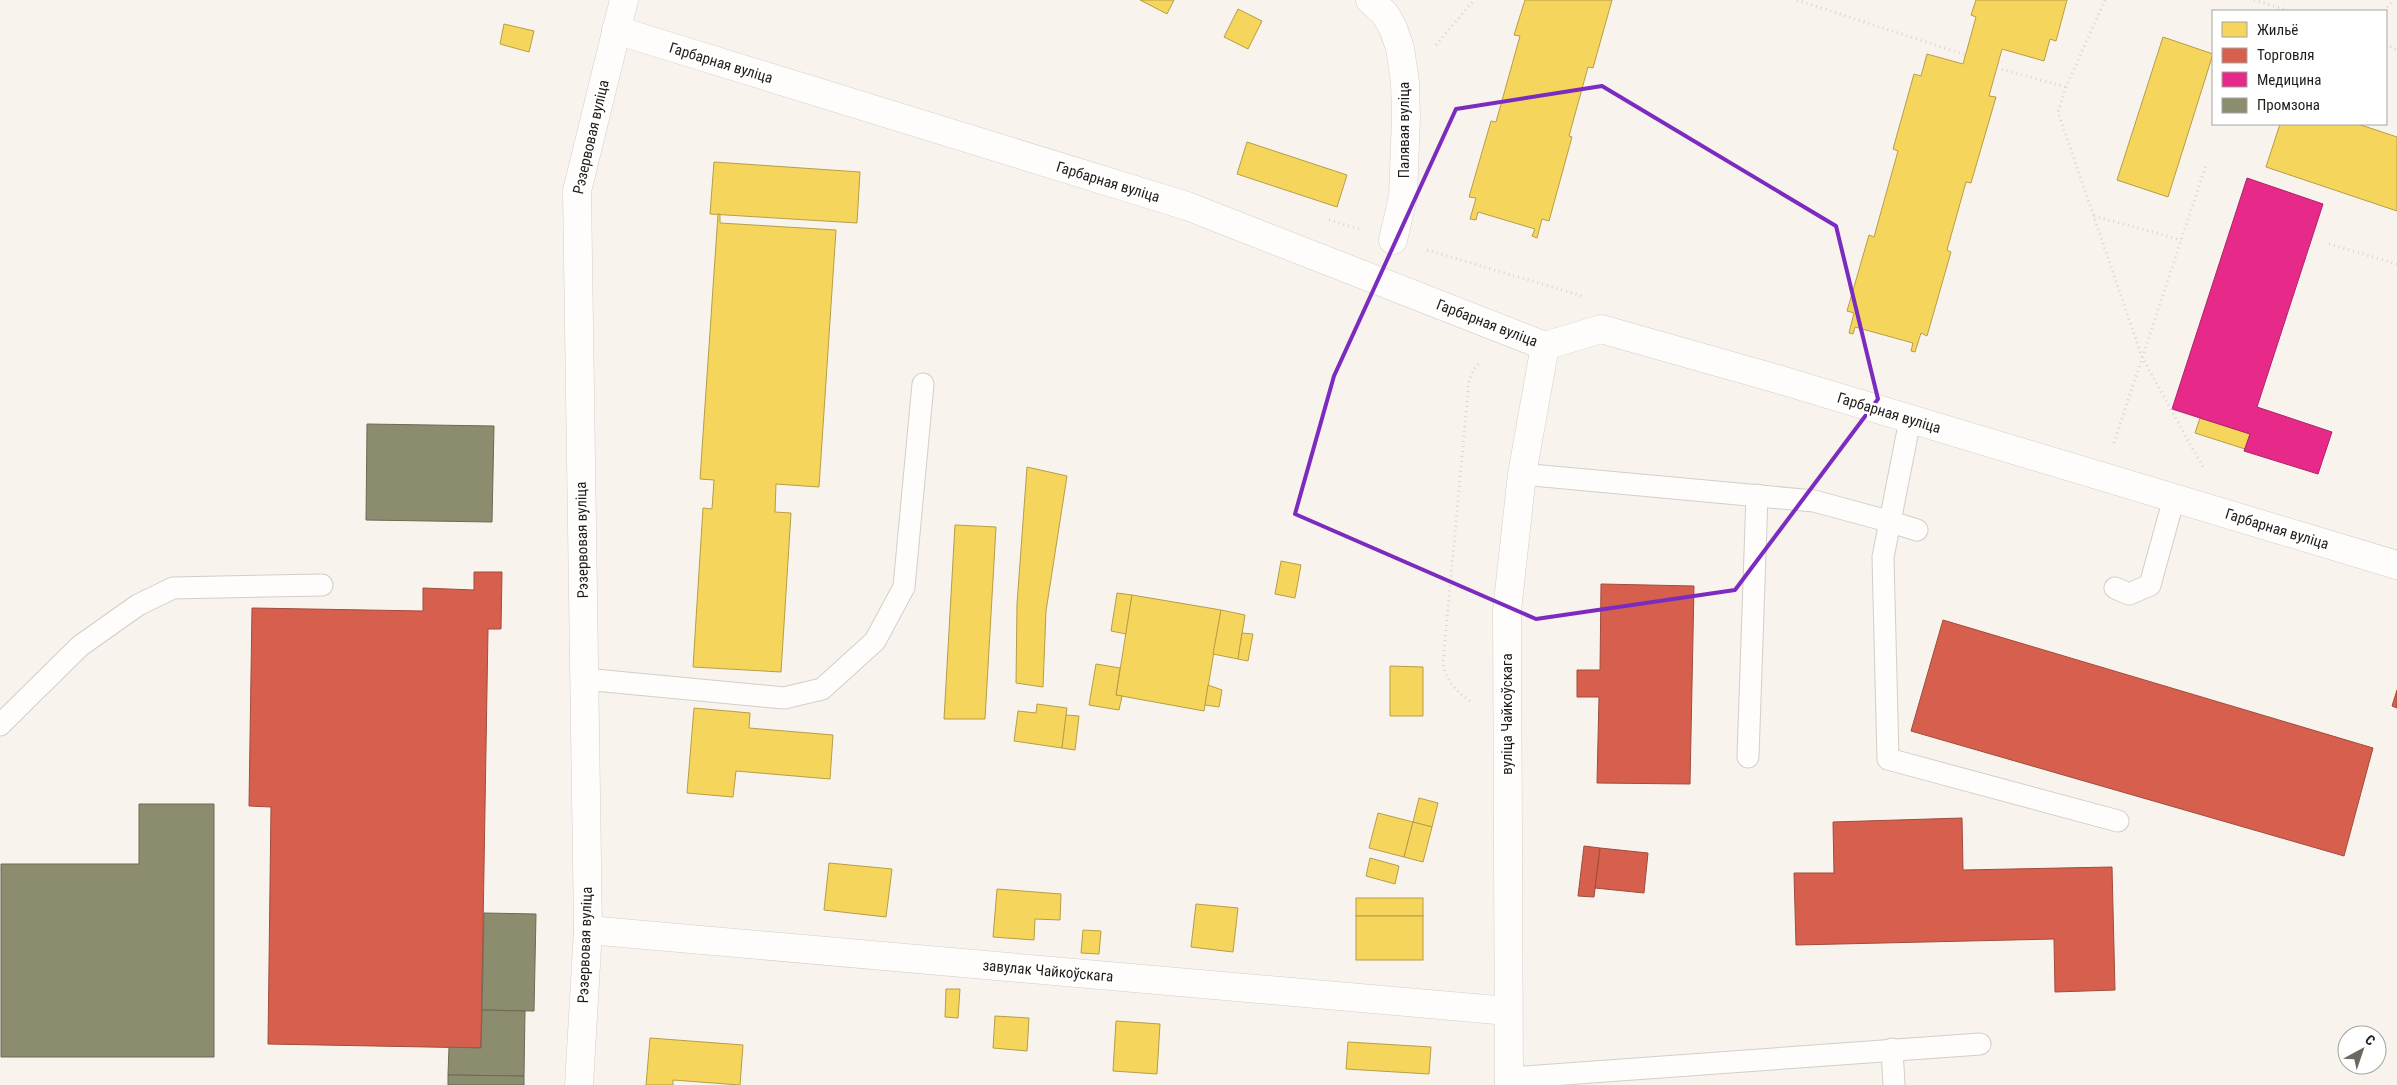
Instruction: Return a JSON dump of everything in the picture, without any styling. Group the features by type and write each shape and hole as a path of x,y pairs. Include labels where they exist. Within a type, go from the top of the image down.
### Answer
{"street":[{"name":"Рэзервовая вуліца","path":"579,1085 588,930 576,191 624,0"},
{"name":"Палявая вуліца","path":"1370,0 1384,14 1393,28 1400,48 1405,82 1406,118 1403,197 1393,240"},
{"name":"Гарбарная вуліца","path":"616,30 1187,206 1545,346 1601,329 1774,378 2397,565"},
{"name":"вуліца Чайкоўскага","path":"1509,1081 1506,610 1522,474 1545,346"},
{"name":"завулак Чайкоўскага","path":"588,930 1508,1011"}],"lane":[{"path":"584,679 784,698 822,689 875,641 904,587 923,384"},
{"path":"1910,420 1888,520 1883,558 1888,760 2118,821"},
{"path":"1522,474 1757,495 1814,502 1888,520 1916,530"},
{"path":"1748,757 1757,495"},
{"path":"2115,588 2129,594 2150,585 2174,498"},
{"path":"0,725 80,646 138,604 173,588 322,586"},
{"path":"1509,1081 1589,1078 1892,1049 1980,1044"},
{"path":"1892,1049 1894,1085"}],"path":[{"path":"1405,82 1474,0"},
{"path":"1797,0 1966,55"},
{"path":"2105,0 2066,87 2058,112 2142,357 2208,476"},
{"path":"2254,0 2287,10"},
{"path":"2385,10 2393,0"},
{"path":"1997,68 2066,87"},
{"path":"2113,446 2206,165"},
{"path":"2094,216 2181,240"},
{"path":"1327,220 1586,297"},
{"path":"2329,244 2397,264"},
{"path":"1475,704 1456,691 1445,676 1443,663 1469,381 1474,369 1507,332"}],"highlighted area":[{"path":"1602,86 1836,226 1878,399 1735,590 1536,619 1295,514 1334,376 1456,109"}],"building: Жильё":[{"path":"1140,0 1174,0 1167,14"},
{"path":"1525,0 1612,0 1593,68 1588,67 1569,136 1572,137 1549,221 1542,219 1537,238 1532,236 1535,229 1478,212 1476,220 1470,219 1476,198 1469,197 1491,121 1496,122 1520,36 1514,35"},
{"path":"1976,0 2067,0 2056,41 2050,39 2044,61 2002,49 1989,96 1996,97 1971,183 1966,182 1947,250 1951,252 1927,336 1921,333 1915,352 1911,351 1913,343 1855,327 1853,334 1849,333 1854,313 1847,311 1869,235 1874,237 1898,151 1893,149 1914,74 1921,76 1927,54 1963,64 1976,17 1971,15"},
{"path":"1238,9 1262,21 1248,49 1224,37"},
{"path":"504,24 534,31 529,52 500,44"},
{"path":"2163,37 2212,54 2168,197 2117,180"},
{"path":"2280,125 2361,125 2397,137 2397,211 2266,167"},
{"path":"1247,142 1347,175 1337,207 1237,174"},
{"path":"714,162 860,172 857,223 710,214"},
{"path":"718,214 720,214 720,223 836,230 819,487 776,484 775,512 791,513 781,672 693,667 703,508 712,509 714,480 700,479"},
{"path":"2200,418 2250,434 2245,449 2195,433"},
{"path":"1027,467 1067,476 1046,611 1043,687 1016,683 1017,604"},
{"path":"955,525 996,527 985,719 944,719"},
{"path":"1281,561 1301,565 1295,598 1275,594"},
{"path":"1117,593 1132,595 1126,634 1111,631"},
{"path":"1132,595 1221,610 1204,711 1116,695"},
{"path":"1221,610 1245,615 1238,659 1213,654"},
{"path":"1242,633 1253,634 1248,661 1238,659"},
{"path":"1096,664 1120,668 1116,695 1122,696 1119,710 1089,705"},
{"path":"1390,666 1423,667 1423,716 1390,716"},
{"path":"1208,685 1222,690 1219,707 1205,705"},
{"path":"1037,704 1067,708 1062,748 1014,741 1018,711 1036,713"},
{"path":"694,708 750,713 749,728 833,735 830,779 736,771 733,797 687,793"},
{"path":"1066,715 1079,716 1075,750 1062,748"},
{"path":"1419,798 1438,803 1432,827 1413,822"},
{"path":"1378,813 1413,822 1404,857 1369,848"},
{"path":"1413,822 1432,827 1423,862 1404,857"},
{"path":"1370,858 1399,866 1395,884 1366,876"},
{"path":"829,863 892,869 886,917 824,910"},
{"path":"997,889 1061,894 1060,920 1035,919 1034,940 993,937"},
{"path":"1356,898 1423,898 1423,916 1356,916"},
{"path":"1196,904 1238,908 1233,952 1191,947"},
{"path":"1356,916 1423,916 1423,960 1356,960"},
{"path":"1083,930 1101,931 1099,954 1081,953"},
{"path":"946,989 960,989 958,1018 945,1017"},
{"path":"995,1016 1029,1018 1027,1051 993,1048"},
{"path":"1116,1021 1160,1024 1157,1074 1113,1071"},
{"path":"650,1038 743,1045 740,1085 673,1080 673,1085 646,1085"},
{"path":"1348,1042 1431,1047 1429,1074 1346,1069"}],"building: Торговля":[{"path":"474,572 502,572 501,629 488,629 481,1048 268,1044 271,807 249,806 252,608 423,611 423,588 474,590"},
{"path":"1601,584 1694,586 1690,784 1597,783 1599,697 1577,697 1577,670 1600,670"},
{"path":"1943,620 2373,748 2344,856 1911,731"},
{"path":"2397,690 2397,708 2392,706"},
{"path":"1962,818 1963,870 2112,867 2115,990 2055,992 2054,939 1796,945 1794,873 1834,873 1833,822"},
{"path":"1584,846 1600,848 1594,897 1578,896"},
{"path":"1600,848 1648,853 1644,893 1595,888"}],"building: Медицина":[{"path":"2247,178 2323,204 2257,407 2332,432 2318,474 2244,451 2250,434 2172,409"}],"building: Промзона":[{"path":"367,424 494,426 492,522 366,520"},
{"path":"139,804 214,804 214,1057 1,1057 1,864 139,864"},
{"path":"484,913 536,914 534,1011 482,1010"},
{"path":"482,1010 525,1011 524,1076 448,1075 449,1047 481,1048"},
{"path":"448,1075 524,1076 524,1085 448,1085"}]}
